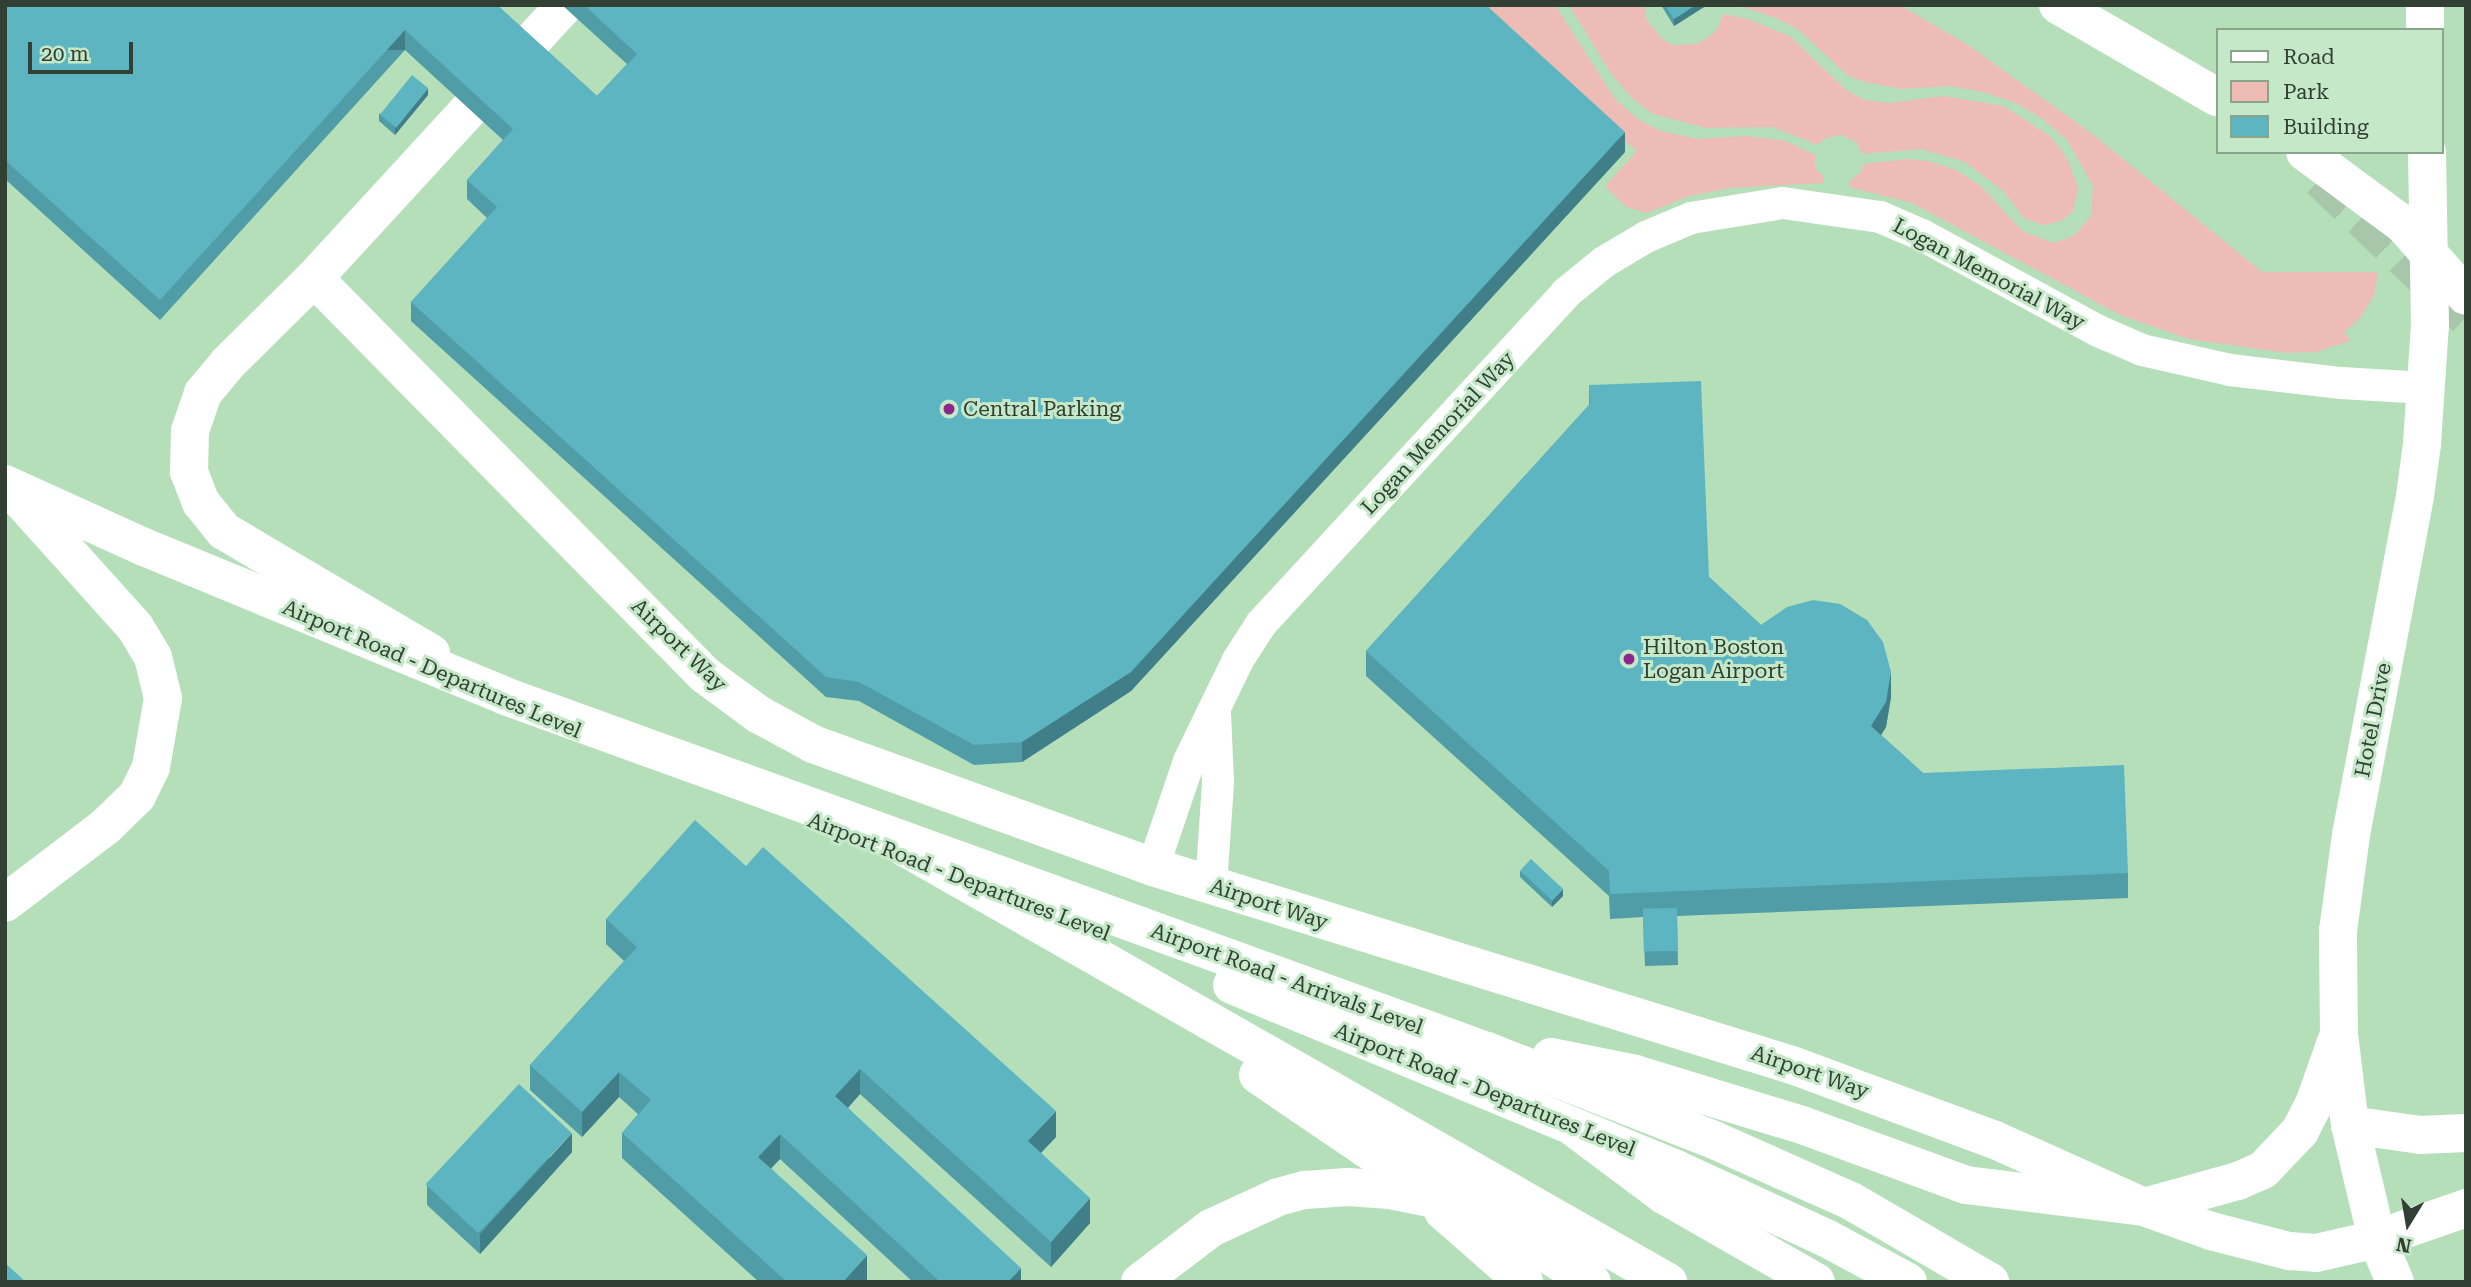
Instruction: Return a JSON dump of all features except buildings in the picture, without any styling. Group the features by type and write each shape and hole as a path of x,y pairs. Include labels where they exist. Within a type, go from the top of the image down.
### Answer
{"main road":[{"path":"2057,5 2207,88"},
{"path":"2063,5 2207,88"},
{"path":"2086,5 2207,88"},
{"path":"2093,5 2207,88"},
{"path":"2425,5 2425,28"},
{"path":"505,696 225,531 201,503 189,472 190,432 203,393 228,364 314,278 565,6"},
{"path":"2300,154 2466,272"},
{"path":"2308,154 2384,214 2466,296"},
{"name":"Hotel Drive","path":"2395,1282 2377,1239 2350,1125 2339,1034 2338,931 2343,881 2415,496 2430,325 2427,154"},
{"name":"Airport Way","path":"314,278 705,675 758,714 786,730 854,759 1153,867 1792,1065 1995,1140 2144,1207 2211,1231 2289,1251 2320,1253 2377,1239 2466,1208"},
{"path":"5,902 106,826 137,796 151,767 163,698 153,657 135,627 6,490"},
{"name":"Airport Road - Arrivals Level","path":"6,490 505,696 1439,1034 1631,1107 1769,1164 1874,1214 1990,1282"},
{"name":"Airport Road - Departures Level","path":"6,490 581,732 1104,932 1573,1127 1754,1204 1908,1282"},
{"path":"874,830 1668,1282"},
{"path":"912,859 1226,1054 1398,1170 1505,1228 1592,1282"},
{"path":"1439,1034 1635,1073 1802,1125 1966,1185 2144,1207 2238,1181 2263,1170 2300,1131 2314,1104 2339,1034"},
{"path":"2350,1125 2427,1136 2466,1133"},
{"path":"1573,1127 1664,1195 1816,1282"},
{"path":"1398,1170 1524,1282"},
{"path":"1140,1282 1174,1254 1225,1220 1278,1197 1319,1189 1390,1190 1489,1211 1598,1241"}],"street":[{"name":"Logan Memorial Way","path":"1153,867 1189,761 1238,660 1261,624 1566,293 1604,262 1646,237 1691,218 1783,203 1880,217 1922,234 2096,330 2142,350 2230,370 2341,383 2426,388"},
{"name":"Logan Memorial Way","path":"1211,886 1218,782 1215,706"}],"shaded area":[{"path":"5,5 2466,5 2466,1282 5,1282"}],"green space":[{"path":"1469,5 1555,5 1615,99 1639,120 1661,131 1698,139 1746,136 1786,141 1815,155 1815,168 1824,177 1823,183 1730,188 1689,196 1647,213 1626,207 1605,186 1637,151"},
{"path":"1569,5 1644,5 1647,21 1661,38 1672,45 1697,44 1709,37 1718,28 1723,14 1748,19 1791,37 1846,90 1865,100 1889,103 1943,96 2004,106 2051,137 2067,158 2078,188 2073,211 2061,221 2043,225 2024,218 2003,191 1965,162 1921,149 1863,154 1856,142 1841,135 1825,138 1818,145 1772,127 1706,128 1653,114 1634,100 1612,75"},
{"path":"1737,5 1900,5 1968,45 2091,133 2262,272 2378,272 2374,296 2359,319 2344,332 2350,341 2316,352 2287,353 2189,339 2120,315 1912,203 1849,187 1850,181 1861,172 1863,164 1907,159 1928,161 1956,170 1981,186 2022,231 2053,243 2074,236 2091,216 2093,186 2067,140 2041,118 2016,103 1983,92 1951,86 1901,89 1865,82 1847,75 1799,30 1776,18"}],"tunnel":[{"path":"2320,179 2466,317"}],"place":[{"name":"Central Parking","path":"949,409"},
{"name":"Hilton Boston Logan Airport","path":"1629,659"}]}
